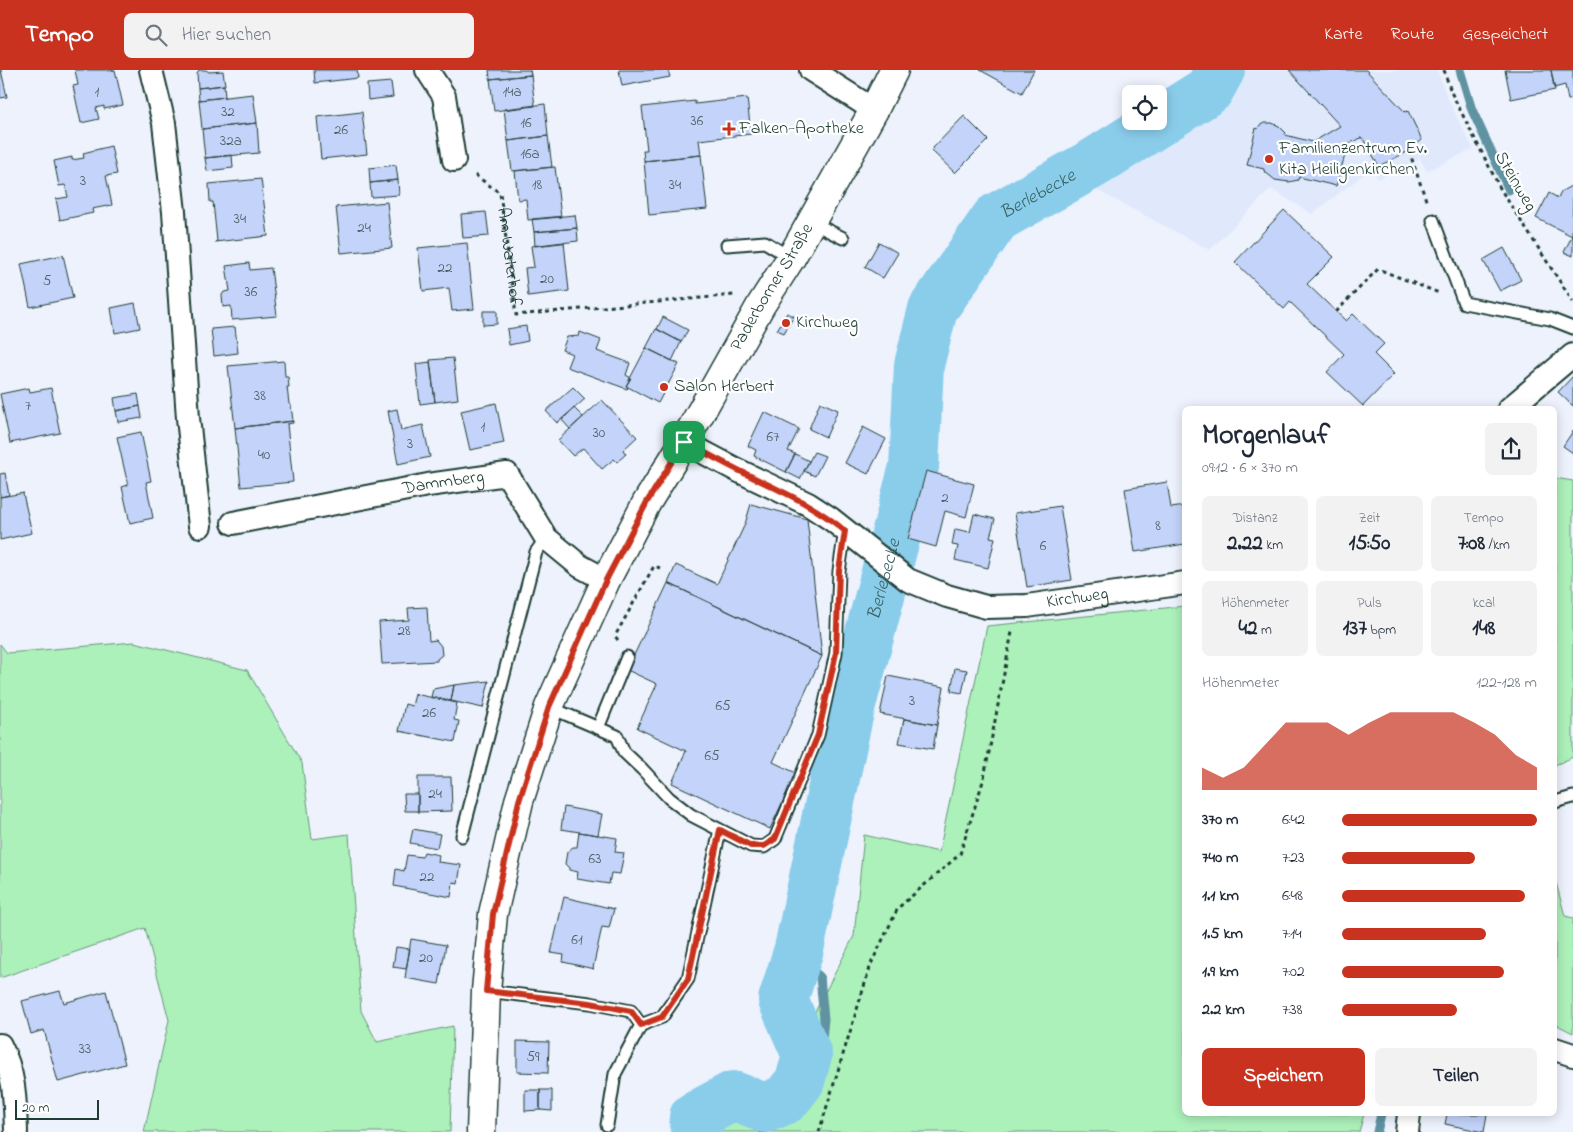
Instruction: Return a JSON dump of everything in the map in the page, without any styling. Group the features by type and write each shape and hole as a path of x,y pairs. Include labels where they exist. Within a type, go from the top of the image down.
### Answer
{"main road":[{"name":"Paderborner Straße","path":"481,1132 486,991 493,914 519,801 549,707 606,580 647,502 684,442 761,305 791,258 874,110 894,70"}],"street":[{"path":"151,70 164,123 174,212 188,418 200,526"},
{"path":"427,70 444,96 454,160"},
{"path":"811,70 874,110"},
{"path":"1513,406 1573,355"},
{"name":"Kirchweg","path":"684,442 808,504 831,519 908,580 947,596 986,607 1016,607 1182,583"},
{"name":"Dammberg","path":"233,523 428,485 507,474 546,538 580,566 606,580"},
{"path":"0,1045 14,1086 16,1132"},
{"path":"1557,1050 1573,1055"},
{"path":"1407,1132 1409,1116"}],"lane":[{"path":"1433,220 1464,303 1550,319 1573,328"},
{"path":"811,222 843,238"},
{"path":"728,245 766,242 791,258"},
{"path":"549,707 617,736 624,752 669,798 691,815 751,846 764,846 775,839 818,735 836,653 839,571 852,537"},
{"path":"462,836 536,552 546,538"},
{"path":"598,728 626,657"},
{"path":"1557,802 1573,798"},
{"path":"607,1125 615,1074 641,1025 662,1017 688,979 720,830"},
{"path":"486,991 590,1003 631,1011 641,1025"}],"path":[{"name":"Steinweg","path":"1444,70 1451,92 1501,190 1573,302"},
{"path":"1409,151 1433,220"},
{"name":"Am Waterhof","path":"454,160 500,193 516,315 736,295 761,305"},
{"path":"1336,312 1378,270 1464,303"},
{"path":"626,657 615,636 654,566 660,568"},
{"path":"819,1132 871,964 898,908 960,854 984,778 1016,607"}],"shaded area":[{"name":"Familienzentrum Ev. Kita Heiligenkirchen","path":"1231,70 1437,70 1447,97 1473,149 1427,171 1419,157 1417,161 1378,179 1372,168 1312,214 1271,189 1210,250 1081,182 1165,132 1221,87"}],"green space":[{"path":"1557,478 1573,481 1573,757 1557,764"},
{"path":"1182,606 1182,1116 1363,1116 1359,1132 707,1132 709,1127 779,1082 854,936 864,835 939,852 987,626"},
{"path":"134,642 247,670 302,763 312,839 349,834 361,1011 377,1042 453,1026 450,1132 144,1132 169,1020 145,928 0,978 0,644 7,653"},
{"path":"1557,886 1565,916 1573,918 1573,1033 1557,1025"}],"building":[{"path":"0,70 7,97 0,98"},
{"path":"75,70 115,70 123,105 104,109 104,106 96,108 99,119 81,123 73,86 78,85"},
{"path":"199,70 209,72 223,71 225,85 198,88 197,73"},
{"path":"314,70 357,70 358,78 315,83"},
{"path":"489,70 530,70 531,75 490,79"},
{"path":"619,70 668,70 670,77 622,86"},
{"path":"980,70 1034,70 1022,93"},
{"path":"1289,70 1366,70 1405,112 1408,111 1422,140 1409,151 1379,166 1362,137 1354,141 1348,145 1336,186 1299,177 1298,180 1289,182 1275,180 1264,169 1247,165 1256,128 1258,129 1264,123 1272,123 1279,126 1286,133 1285,135 1313,142 1340,126"},
{"path":"1505,70 1551,70 1555,90 1511,99"},
{"path":"1551,70 1573,70 1573,99 1568,100 1565,85 1554,88"},
{"path":"531,75 535,106 494,111 490,79"},
{"path":"391,82 393,97 368,100 367,84"},
{"path":"224,85 225,97 199,100 198,88"},
{"path":"253,94 257,123 202,129 199,100"},
{"path":"747,98 751,134 699,140 701,155 644,161 643,150 647,150 642,107 695,101 695,104"},
{"path":"545,104 548,136 508,141 504,109"},
{"path":"362,112 367,154 321,159 317,117"},
{"path":"964,116 988,140 955,173 931,150"},
{"path":"257,123 259,153 205,158 202,129"},
{"path":"548,136 552,167 512,171 508,141"},
{"path":"111,146 117,174 106,176 112,205 92,209 93,213 60,220 56,199 68,197 65,185 59,186 54,161 72,157 72,160 84,158 83,153"},
{"path":"232,155 233,168 207,171 205,158"},
{"path":"701,155 707,209 649,215 644,161"},
{"path":"396,165 398,180 370,183 369,168"},
{"path":"555,167 561,217 528,220 526,199 518,200 515,171"},
{"path":"261,179 268,236 215,242 217,241 213,202 210,202 209,184"},
{"path":"398,180 399,195 371,197 370,183"},
{"path":"1571,186 1573,187 1572,236 1536,218 1549,193 1558,198 1562,191"},
{"path":"387,202 392,248 341,253 336,207"},
{"path":"1284,210 1334,257 1307,284 1346,321 1353,314 1384,344 1374,354 1394,374 1363,406 1327,372 1344,354 1290,302 1284,309 1235,262"},
{"path":"486,212 489,236 463,238 461,214"},
{"path":"575,215 577,228 534,232 532,219"},
{"path":"577,228 578,241 535,246 534,232"},
{"path":"1573,234 1573,256 1564,252"},
{"path":"564,242 569,291 528,296 525,268 534,267 531,246"},
{"path":"879,242 898,253 883,278 865,267"},
{"path":"467,243 474,309 452,311 449,288 423,291 418,248"},
{"path":"1504,248 1521,280 1500,291 1483,260"},
{"path":"63,255 73,298 30,307 21,264"},
{"path":"249,263 250,270 271,268 277,316 232,320 231,306 223,307 222,295 224,292 230,291 226,266"},
{"path":"135,303 140,328 115,333 111,308"},
{"path":"483,311 497,311 497,324 483,325"},
{"name":"Kirchweg","path":"787,313 794,316 784,333 777,330"},
{"path":"663,317 688,330 681,342 657,329"},
{"path":"526,326 528,341 509,345 507,329"},
{"path":"235,327 238,353 214,356 211,329"},
{"path":"656,329 681,342 672,361 646,348"},
{"path":"580,332 601,340 597,351 630,363 626,375 631,378 626,386 627,389 567,367 572,354 562,350 567,337 579,336"},
{"path":"646,348 679,364 658,403 626,386"},
{"path":"453,358 458,399 435,402 430,360"},
{"path":"284,361 285,377 288,377 289,387 287,387 293,421 235,428 228,366"},
{"path":"430,362 435,402 420,404 416,364"},
{"path":"1573,376 1573,406 1558,392"},
{"path":"573,387 585,399 557,423 546,411"},
{"path":"29,388 30,392 51,388 60,433 10,443 0,394"},
{"path":"138,394 140,406 116,411 114,398"},
{"path":"602,400 637,437 623,450 626,454 617,462 614,459 602,469 583,448 573,456 558,440"},
{"path":"820,402 838,410 826,437 809,429"},
{"path":"496,403 504,443 470,450 461,411"},
{"path":"140,406 142,418 118,422 116,411"},
{"path":"574,408 583,417 570,429 562,420"},
{"path":"397,409 401,430 423,425 430,457 398,464 388,411"},
{"path":"764,412 799,429 788,451 795,454 786,472 754,456 756,450 748,446"},
{"path":"293,421 293,423 287,424 293,482 241,487 235,428"},
{"path":"863,427 886,439 868,474 845,463"},
{"path":"1573,431 1573,453 1563,446"},
{"path":"141,432 151,481 146,482 153,518 130,523 122,487 128,485 117,437"},
{"path":"814,452 825,456 815,476 804,471"},
{"path":"795,454 809,461 800,479 786,472"},
{"path":"926,471 974,484 966,517 945,511 936,547 908,539"},
{"path":"5,473 9,495 0,497 0,474"},
{"path":"1167,482 1171,508 1182,506 1182,544 1135,552 1125,489"},
{"path":"24,493 32,533 0,540 0,497"},
{"path":"751,504 807,519 822,656 668,583 676,565 717,584 745,524"},
{"path":"1060,506 1072,580 1027,587 1015,513"},
{"path":"974,514 995,519 990,537 995,538 988,568 955,560 958,546 952,545 955,529 970,532"},
{"path":"668,583 822,656 773,762 796,773 770,829 672,783 686,751 637,728 657,684 627,670"},
{"path":"427,607 429,641 436,640 441,646 442,655 437,661 382,664 379,622 409,620 408,608"},
{"path":"955,668 967,670 962,693 951,691"},
{"path":"888,676 944,687 937,725 880,714"},
{"path":"489,681 483,708 451,701 454,685"},
{"path":"454,685 451,701 431,697 433,689"},
{"path":"415,694 457,703 454,720 459,721 455,742 399,731 405,704 412,706"},
{"path":"904,719 937,725 933,749 899,743"},
{"path":"418,777 451,777 452,811 418,812"},
{"path":"404,794 418,794 418,811 405,811"},
{"path":"564,807 602,814 598,835 561,829"},
{"path":"413,829 440,834 437,848 410,843"},
{"path":"579,832 617,838 615,852 624,853 620,874 611,873 609,884 577,879 578,872 569,870 565,864 567,852 573,847 577,847"},
{"path":"424,852 439,855 438,862 461,865 458,883 453,882 451,897 394,886 396,869 404,871 407,855 422,857"},
{"path":"564,897 614,909 609,928 602,927 594,969 563,962 564,955 551,953"},
{"path":"411,939 446,945 439,984 405,978"},
{"path":"396,947 410,949 406,969 393,967"},
{"path":"60,991 64,1003 106,991 125,1064 58,1082 44,1030 31,1034 22,1001"},
{"path":"517,1041 549,1042 548,1073 517,1072"},
{"path":"525,1090 540,1090 540,1110 525,1111"},
{"path":"540,1090 552,1090 552,1111 540,1110"},
{"path":"1447,1116 1487,1116 1484,1132 1445,1124"}],"waterway":[{"name":"Berlebecke","path":"696,1132 694,1117 733,1096 765,1108 786,1099 800,1081 807,1055 783,1000 799,949 848,716 914,467 919,365 933,309 996,218 1094,163 1209,90 1220,70"},
{"path":"1460,70 1472,110 1509,190"},
{"path":"797,957 820,977 824,1019 822,1039 807,1055"},
{"path":"763,1132 765,1108"},
{"path":"1377,1132 1381,1116"}],"place":[{"name":"Falken-Apotheke","path":"729,129"},
{"name":"Familienzentrum Ev. Kita Heiligenkirchen","path":"1269,159"},
{"name":"Kirchweg","path":"786,323"},
{"name":"Salon Herbert","path":"664,387"}],"route":[{"path":"684,442 808,504 845,531 839,571 836,653 818,735 775,839 764,846 751,846 720,830 688,979 662,1017 641,1025 631,1011 590,1003 486,991 493,914 519,801 549,707 606,580 647,502 684,442"}]}
